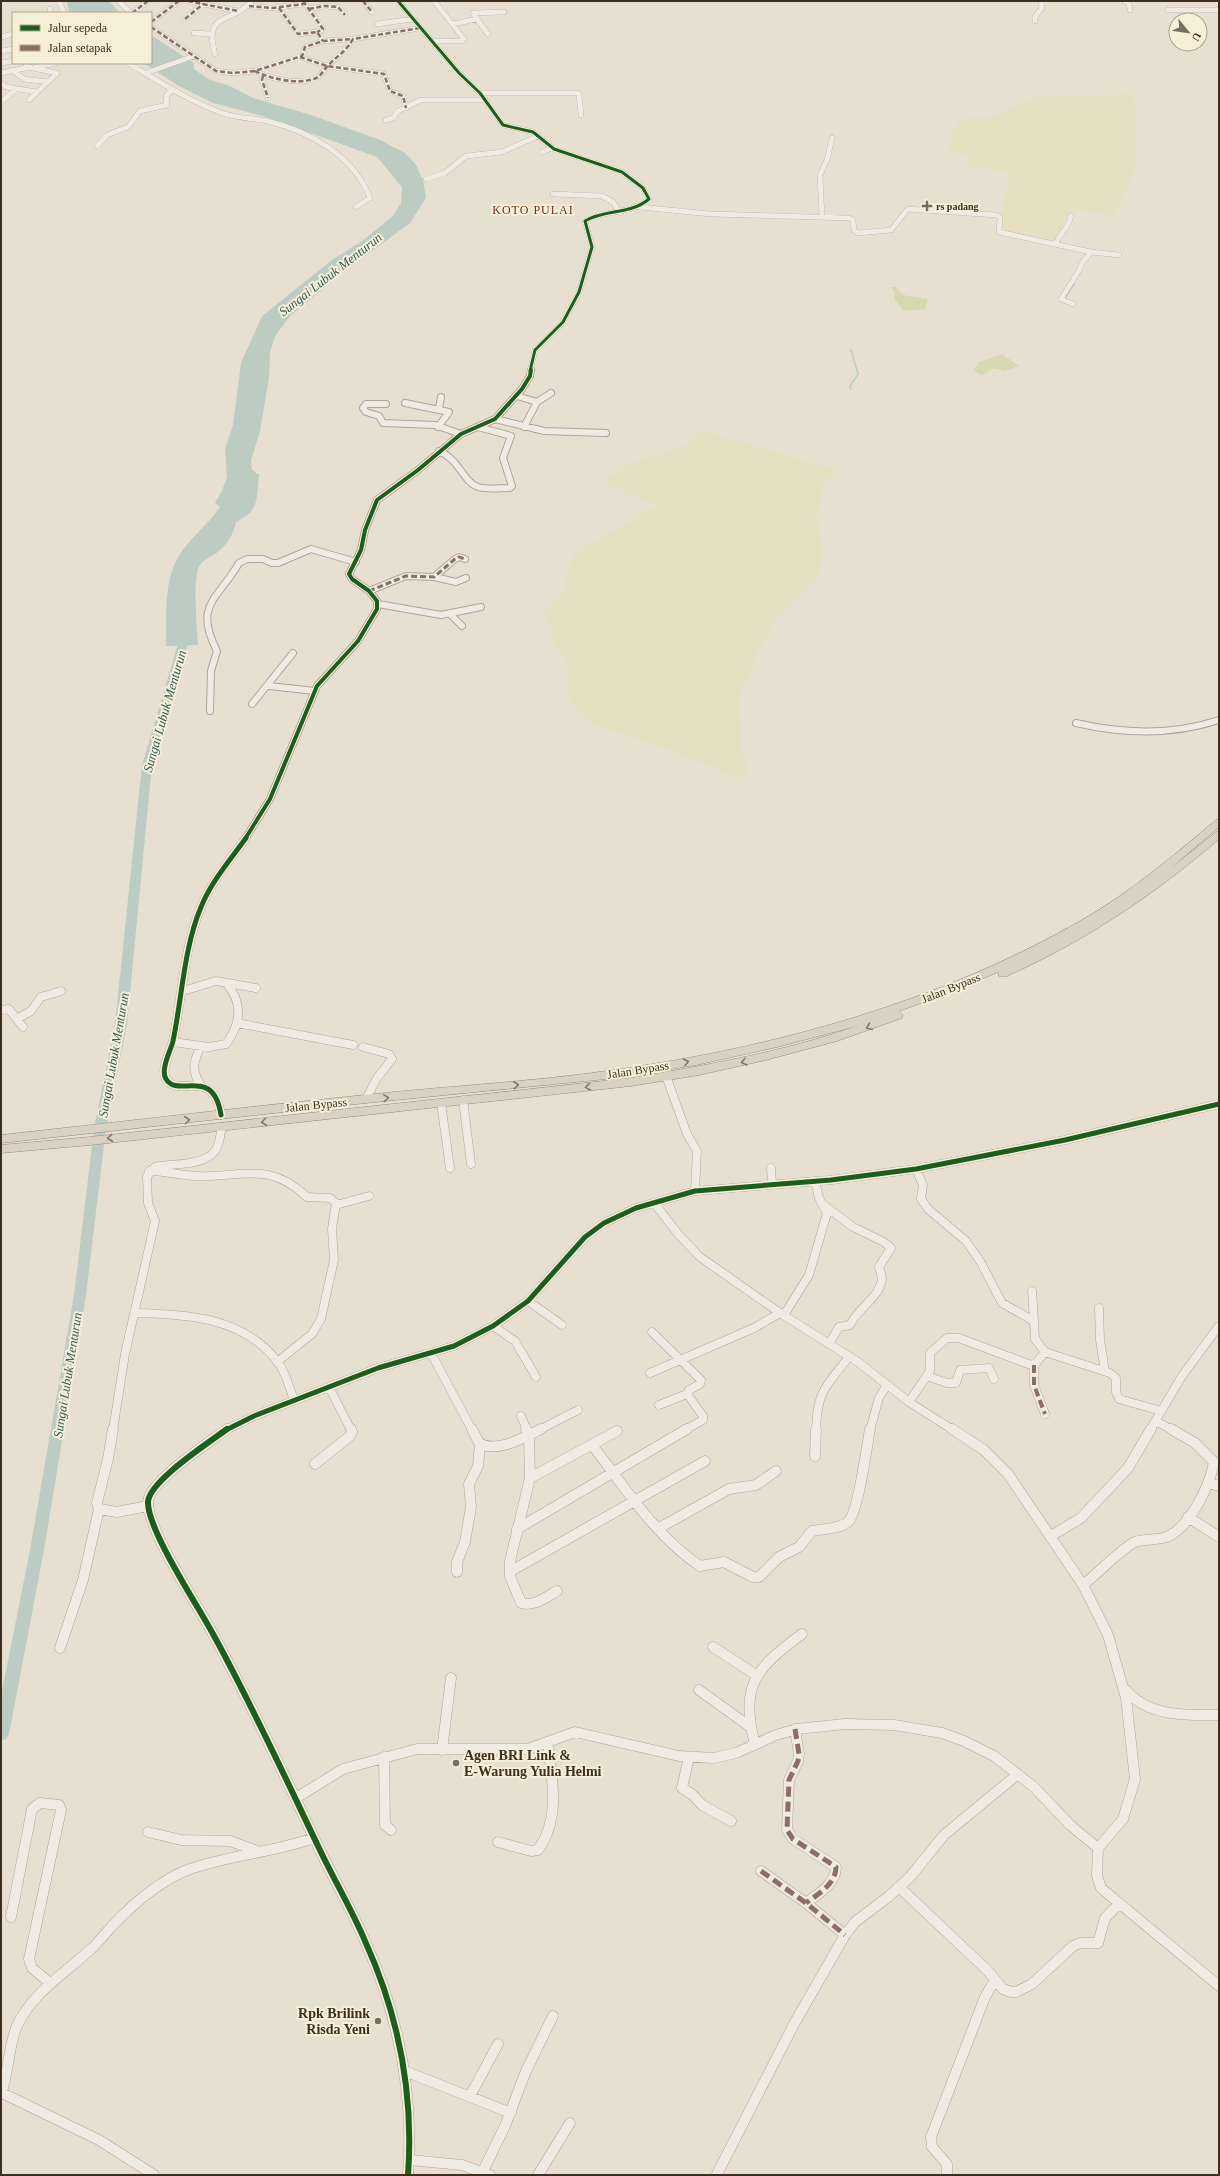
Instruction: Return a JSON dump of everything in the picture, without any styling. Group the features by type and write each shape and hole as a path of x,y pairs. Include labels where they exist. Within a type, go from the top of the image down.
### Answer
{"highway":[{"name":"Jalan Bypass","path":"1,1148 29,1141 149,1130 222,1127 441,1103 562,1086 758,1047 856,1021 943,992 1042,946 1097,915 1145,884 1187,852 1219,822"},
{"name":"Jalan Bypass","path":"149,1130 221,1115 366,1100 562,1086 666,1076 738,1063 801,1048 853,1033 947,997 1026,964 1114,914 1178,869 1219,834"},
{"name":"Jalan Bypass","path":"1,1139 29,1141"}],"street":[{"path":"59,1 64,12"},
{"path":"118,1 131,12"},
{"path":"133,12 148,1"},
{"path":"152,21 179,1"},
{"path":"188,1 208,3 238,11"},
{"path":"363,1 372,12"},
{"path":"398,1 420,28 433,41 458,73 480,93 483,100 503,125 531,131 552,148 629,176 641,184 649,198 645,203 638,207 620,213 591,218 585,221 591,238 592,247 579,292 563,322 535,350 532,357 530,376 517,396 495,419 461,434 418,470 377,500 368,520 363,543 356,562 350,570 349,576 369,591 378,604 428,614 450,614 481,607"},
{"path":"433,41 463,40 453,24 434,1"},
{"path":"1035,21 1035,16 1042,8 1042,1"},
{"path":"1124,1 1129,3 1130,10"},
{"path":"214,54 210,40 220,21 251,3 279,8 303,2 323,29 317,32 298,34 279,8"},
{"path":"185,19 208,3"},
{"path":"308,9 324,6 338,7 345,15"},
{"path":"1168,10 1219,10"},
{"path":"488,34 473,13 501,13"},
{"path":"377,24 413,19"},
{"path":"453,24 477,19"},
{"path":"152,28 193,57 216,71 233,73 255,72 272,67 288,59 300,57 327,66 384,74 390,91 403,96 406,108"},
{"path":"300,57 304,55 304,47 323,41 353,39 420,28"},
{"path":"317,32 323,41"},
{"path":"194,33 212,34"},
{"path":"1,37 12,34"},
{"path":"255,72 263,76 290,81 307,80 319,77 327,66 348,49 353,39"},
{"path":"1,51 12,49"},
{"path":"147,73 193,57"},
{"path":"1,64 12,60"},
{"path":"34,68 52,64"},
{"path":"130,64 172,89 230,116 274,123 318,140 347,162 363,180 370,198 356,207"},
{"path":"1,73 26,65 56,72 29,100"},
{"path":"12,70 24,79 48,82"},
{"path":"263,76 262,80 268,98"},
{"path":"1,83 6,87 37,92"},
{"path":"2,99 16,89"},
{"path":"97,146 107,135 128,127 140,111 147,108 167,105 166,96 172,89"},
{"path":"480,93 577,93 579,94 581,115"},
{"path":"386,120 393,118 396,112 418,104 421,100 483,100"},
{"path":"426,179 445,173 466,156 502,152 538,136"},
{"path":"822,216 820,175 827,160 832,138"},
{"path":"542,152 552,148"},
{"path":"553,194 602,196 613,202 620,213"},
{"path":"638,207 711,214 851,218 853,220 854,230 858,232 886,231 895,226 908,206 996,215 1000,217 999,232 1091,252 1119,255"},
{"path":"1056,244 1060,234 1065,232 1069,226 1071,216"},
{"path":"1073,304 1063,300 1080,269 1081,264 1091,252"},
{"path":"524,427 538,402 551,393"},
{"path":"517,396 538,402"},
{"path":"439,408 442,397"},
{"path":"405,403 439,408 450,412 438,427"},
{"path":"386,404 366,404 363,408 366,412 379,416 382,423 432,425 461,434"},
{"path":"495,419 524,427 559,432 606,433"},
{"path":"440,451 456,460 474,485 483,488 510,488 512,486 503,458 511,436 478,427"},
{"path":"210,711 211,671 217,650 208,634 208,607 227,580 234,574 239,563 247,559 263,559 272,564 278,563 311,549 356,562"},
{"path":"434,577 454,559 459,557 465,559"},
{"path":"369,591 406,576 419,575 456,582 466,578"},
{"path":"221,1115 217,1097 213,1091 201,1086 178,1086 166,1078 164,1068 173,1042 188,955 201,906 211,887 258,821 270,799 315,691 322,680 366,631 378,604"},
{"path":"450,614 462,626"},
{"path":"252,704 269,686 293,653"},
{"path":"269,686 315,691"},
{"path":"1076,723 1098,728 1150,732 1198,727 1219,720"},
{"path":"183,991 210,982 256,988"},
{"path":"173,1042 201,1046 221,1046 226,1044 231,1038 238,1023 238,1002 227,984"},
{"path":"18,1019 31,1011 41,997 61,991"},
{"path":"1,1010 9,1009 23,1027"},
{"path":"238,1023 353,1045"},
{"path":"201,1046 192,1065 194,1076 201,1086"},
{"path":"363,1047 389,1054 392,1059 377,1078 366,1100"},
{"path":"666,1076 690,1141 698,1151 695,1191"},
{"path":"463,1100 471,1164"},
{"path":"441,1103 450,1168"},
{"path":"408,2175 411,2127 407,2072 388,2001 366,1942 314,1838 296,1798 205,1619 157,1532 148,1506 149,1494 155,1485 192,1454 228,1429 254,1416 378,1368 454,1346 493,1326 528,1301 585,1237 610,1220 636,1208 695,1191 814,1181 916,1170 1065,1140 1219,1104"},
{"path":"60,1648 83,1580 99,1509 97,1503 109,1452 125,1354 135,1313 136,1301 151,1243 155,1221 147,1199 146,1176 149,1171 158,1166 206,1158 215,1150 222,1127"},
{"path":"771,1168 772,1184"},
{"path":"916,1170 923,1185 921,1199 928,1209 966,1241 980,1261 994,1291 1002,1303 1034,1321"},
{"path":"149,1171 194,1176 270,1173 289,1180 307,1198 330,1198 336,1205"},
{"path":"650,1373 754,1328 782,1314 809,1275 826,1218 824,1205 819,1198 814,1181"},
{"path":"336,1205 369,1196"},
{"path":"654,1203 678,1235 700,1257 782,1314 849,1357 909,1402 973,1442 1000,1464 1051,1536 1083,1585 1108,1635 1124,1688 1135,1779 1128,1806 1122,1819 1098,1848 1097,1876 1101,1888 1219,1986"},
{"path":"277,1362 312,1334 321,1319 334,1260 332,1229 336,1205"},
{"path":"824,1205 836,1211 843,1220 853,1227 891,1248 879,1267 882,1280 878,1287 855,1312 850,1325 839,1326 829,1344"},
{"path":"1032,1291 1034,1341 1044,1352 1106,1371 1116,1378 1116,1392 1119,1399 1161,1411"},
{"path":"528,1301 562,1325"},
{"path":"1099,1308 1100,1340 1106,1371"},
{"path":"135,1313 189,1314 213,1320 246,1334 267,1350 277,1362 294,1400"},
{"path":"493,1326 515,1342 536,1377"},
{"path":"1051,1536 1081,1518 1128,1468 1161,1411 1194,1360 1219,1326"},
{"path":"652,1332 695,1373 701,1382 688,1390 687,1394 659,1404"},
{"path":"909,1402 927,1376 931,1366 930,1353 941,1341 953,1337 960,1338 1034,1365"},
{"path":"1044,1352 1034,1365 1032,1380 1035,1392 1045,1414"},
{"path":"431,1353 480,1444 478,1466 469,1484 471,1507 466,1542 457,1562 457,1572"},
{"path":"815,1456 820,1399 828,1380 849,1357"},
{"path":"927,1376 948,1383 956,1383 960,1370 989,1368 992,1371 994,1379"},
{"path":"592,1445 652,1521 684,1556 696,1564 704,1566 724,1562 753,1577 759,1577 779,1557 799,1548 812,1531 846,1524 852,1518 876,1407 887,1385"},
{"path":"315,1464 350,1436 352,1432 329,1387"},
{"path":"517,1529 615,1473 703,1420 703,1416 687,1394"},
{"path":"480,1444 488,1446 529,1436 578,1410"},
{"path":"521,1416 529,1436 530,1478 512,1548 510,1576 523,1605 530,1605 557,1591"},
{"path":"1083,1585 1140,1540 1168,1537 1182,1527 1209,1483 1214,1462 1208,1453 1200,1446 1155,1422"},
{"path":"530,1478 617,1431"},
{"path":"511,1571 705,1461"},
{"path":"659,1528 729,1489 756,1485 776,1471"},
{"path":"1209,1483 1219,1486"},
{"path":"99,1509 119,1511 148,1506"},
{"path":"1188,1517 1219,1537"},
{"path":"755,1745 749,1726 748,1701 756,1675 770,1657 802,1634"},
{"path":"713,1646 756,1675"},
{"path":"442,1750 451,1678"},
{"path":"1124,1688 1134,1700 1157,1710 1219,1715"},
{"path":"699,1690 749,1726"},
{"path":"296,1798 343,1769 417,1749 528,1749 548,1743 568,1733 586,1733 689,1757 721,1757 795,1729 856,1724 890,1724 917,1727 941,1733 987,1751 1018,1774 1049,1801 1070,1824 1098,1848"},
{"path":"795,1729 799,1754 798,1761 789,1780 787,1830 793,1839 836,1867 835,1877 806,1903"},
{"path":"498,1842 531,1851 538,1850 542,1846 552,1824 554,1808 548,1743"},
{"path":"384,1757 385,1825 391,1830"},
{"path":"689,1757 682,1788 693,1795 702,1806 731,1821"},
{"path":"717,2174 794,2024 845,1935 856,1922 899,1887 944,1835 1018,1774"},
{"path":"11,1917 32,1809 40,1803 59,1805 61,1810 29,1959 32,1968 50,1983"},
{"path":"148,1832 181,1840 229,1839 246,1844 260,1852"},
{"path":"154,2175 125,2154 82,2130 1,2093 14,2036 18,2026 25,2012 50,1983 88,1951 129,1909 175,1875 226,1858 285,1848 314,1838"},
{"path":"761,1871 806,1903 845,1935"},
{"path":"899,1887 1003,1989 1011,1992 1016,1992 1032,1984 1073,1946 1080,1943 1098,1943 1105,1918 1119,1904"},
{"path":"947,2175 947,2164 932,2147 931,2137 938,2123 943,2102 985,1997 995,1980"},
{"path":"410,2160 486,2173 526,2071 554,2016"},
{"path":"470,2096 498,2044"},
{"path":"407,2072 510,2113"},
{"path":"538,2175 570,2123"}],"shaded area":[{"path":"1134,94 1137,164 1114,216 1071,208 1053,243 997,232 1010,172 966,167 969,156 947,152 957,123 969,118 991,118 1039,95"},
{"path":"704,431 838,471 837,474 828,480 823,488 817,519 822,555 815,580 772,626 755,657 751,672 741,687 738,706 740,719 740,749 746,757 748,779 728,774 665,748 595,725 570,701 568,671 562,652 554,646 551,629 543,613 550,605 566,593 565,586 572,558 579,550 671,499 680,489 692,467 692,460 709,448 727,444 709,447 691,459 688,472 679,488 671,498 658,505 621,492 621,490 602,483 608,477 636,461 669,452 685,445 688,440"}],"green space":[{"path":"891,287 896,287 903,295 928,299 925,309 903,311 894,298 895,293"},
{"path":"1002,354 1019,366 1005,371 994,368 982,375 974,371 978,363"}],"water":[{"path":"67,1 109,1 119,12 69,12"},
{"path":"152,36 194,63 194,69 208,79 230,86 253,98 311,115 380,140 405,153 416,165 423,180 426,198 410,223 341,274 290,316 275,336 270,352 269,378 260,431 251,461 252,470 259,475 257,498 249,513 244,518 236,522 232,534 225,545 200,565 196,580 198,645 166,646 166,612 170,577 183,549 220,507 215,503 221,493 227,477 225,449 233,425 241,363 262,316 332,260 362,241 392,217 401,203 402,187 377,157 266,117 213,103 179,86 145,64 152,64"}],"waterway":[{"path":"1065,298 1074,284"},
{"path":"851,350 858,374 850,386 851,389"},
{"name":"Sungai Lubuk Menturun","path":"1,1734 37,1550 80,1295 100,1129 121,1024 147,765 183,644 183,630"}],"marked path":[{"path":"133,12 148,1"},
{"path":"152,21 179,1"},
{"path":"188,1 238,11"},
{"path":"303,1 323,29 317,32"},
{"path":"363,1 372,12"},
{"path":"185,19 203,4"},
{"path":"249,6 272,8 304,4"},
{"path":"309,9 324,6 338,7 345,15"},
{"path":"279,8 298,34 317,32 323,41"},
{"path":"152,28 216,71 233,73 255,71 272,67 288,59 302,56 305,47 323,41 353,39"},
{"path":"255,71 263,76 290,81 312,79 319,77 326,67 348,49 353,39 420,28"},
{"path":"300,57 327,66 384,74 390,91 403,96 406,108"},
{"path":"263,76 262,80 268,98"},
{"path":"369,591 406,576 419,575 434,577 455,559 459,557 465,559"},
{"path":"1034,1365 1034,1385 1045,1414"},
{"path":"795,1729 799,1754 798,1761 789,1780 787,1830 793,1839 836,1867 834,1878 826,1888 806,1903"},
{"path":"761,1871 806,1903 845,1935"}],"cycle path":[{"path":"221,1115 219,1102 213,1091 201,1086 172,1084 166,1079 164,1073 173,1042 194,926 201,906 211,887 258,821 270,799 317,686 358,641 377,609 377,601 369,591 352,579 349,574 361,550 365,530 377,500 418,470 461,434 495,419 522,389 530,376 532,357 535,350 563,322 579,292 592,247 591,238 585,221 591,217 599,215 634,209 649,199 643,188 634,179 622,172 609,166 554,149 533,132 503,125 480,93 459,73 398,1"},
{"path":"408,2175 410,2115 403,2056 388,1998 378,1970 360,1929 320,1851 272,1749 212,1632 161,1541 150,1516 148,1497 152,1488 192,1454 228,1429 254,1416 378,1368 454,1346 493,1326 528,1301 585,1237 604,1223 636,1208 695,1191 831,1180 916,1169 1065,1140 1219,1104"}],"place":[{"name":"rs padang","path":"927,206"},
{"name":"Agen BRI Link & E-Warung Yulia Helmi","path":"456,1763"},
{"name":"Rpk Brilink Risda Yeni","path":"378,2021"}],"district":[{"name":"KOTO PULAI","path":"533,210"}]}
